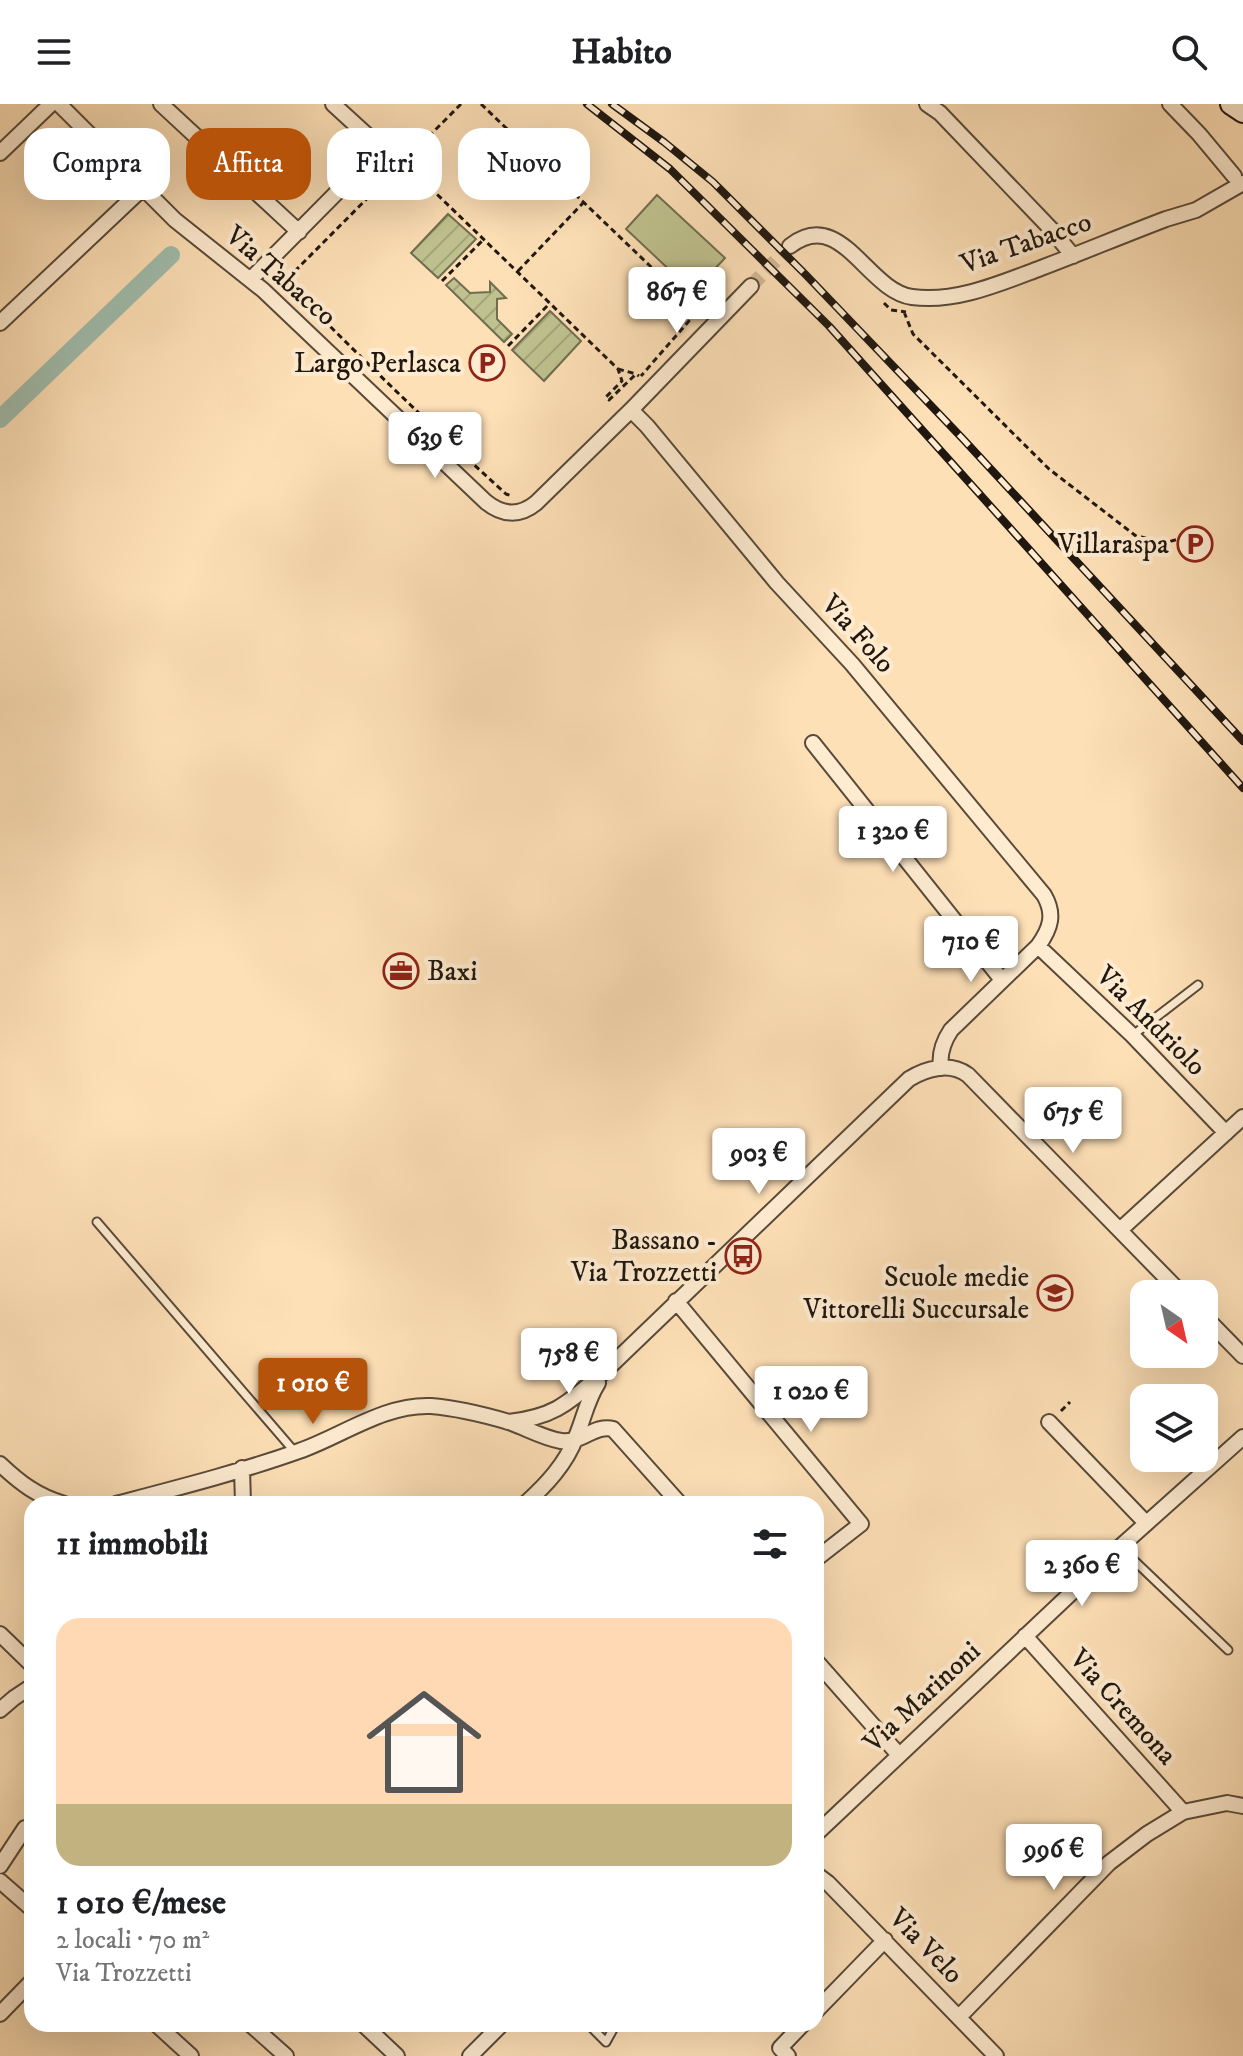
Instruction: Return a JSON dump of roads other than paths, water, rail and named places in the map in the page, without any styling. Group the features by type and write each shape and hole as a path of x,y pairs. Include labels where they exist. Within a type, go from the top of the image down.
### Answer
{"main road":[{"path":"1231,104 1243,112"}],"street":[{"path":"0,153 51,104"},
{"name":"Via Tabacco","path":"59,104 83,128"},
{"path":"161,104 299,232"},
{"path":"251,279 365,164 371,152 369,137 333,104"},
{"path":"927,104 940,113 1073,256"},
{"path":"1170,104 1240,183"},
{"name":"Via Tabacco","path":"790,246 808,236 829,237 896,292 914,297 938,298 989,288 1196,210 1240,183"},
{"path":"0,323 130,200"},
{"name":"Via Tabacco","path":"155,200 175,220 251,279 486,502 503,512 521,512 530,508 631,410 751,286"},
{"name":"Via Folo","path":"631,410 777,583 852,664 1044,895 1049,904 1051,925 1038,946"},
{"path":"813,743 1002,980"},
{"path":"941,1068 941,1053 946,1038 1038,946"},
{"name":"Via Andriolo","path":"1038,946 1132,1035 1226,1133"},
{"path":"508,1422 532,1420 567,1404 909,1079 941,1068 956,1069 968,1075 1168,1280"},
{"path":"1120,1230 1243,1117"},
{"path":"676,1301 861,1524 824,1553"},
{"path":"1218,1330 1243,1356"},
{"path":"533,1496 557,1471 576,1440 591,1393 604,1372"},
{"path":"144,1496 295,1453 390,1411 431,1406 508,1422 563,1441 576,1440 604,1428 613,1429 673,1496"},
{"path":"1049,1422 1146,1523"},
{"name":"Via Marinoni","path":"824,1826 1120,1547 1243,1437"},
{"path":"0,1464 41,1496"},
{"path":"242,1468 243,1496"},
{"path":"0,1634 24,1657"},
{"name":"Via Cremona","path":"1025,1636 1183,1812"},
{"path":"824,1670 899,1755"},
{"path":"0,1710 24,1691"},
{"path":"959,2017 1109,1863 1147,1834 1183,1812 1227,1803 1243,1806"},
{"path":"0,1866 24,1830"},
{"name":"Via Velo","path":"824,1880 996,2056"},
{"path":"0,1881 24,1902"},
{"path":"824,2003 885,1940"},
{"path":"0,2014 24,1989"},
{"path":"165,2032 191,2056"},
{"path":"259,2032 286,2056"},
{"path":"372,2032 397,2056"},
{"path":"470,2056 494,2032"},
{"path":"788,2056 780,2048 795,2032"}],"lane":[{"path":"1132,1035 1198,985"},
{"path":"97,1222 295,1453"},
{"path":"1120,1547 1228,1650"},
{"path":"596,2032 606,2042 612,2032"}],"waterway":[{"path":"0,419 171,255"}],"tunnel":[{"path":"751,286 790,246"}],"railway":[{"path":"587,104 670,169 829,326 1243,788"},
{"path":"612,104 713,182 806,275 1243,741"}],"place":[{"name":"Largo Perlasca","path":"487,363"},
{"name":"Villaraspa","path":"1195,544"},
{"name":"Baxi","path":"401,971"},
{"name":"Bassano - Via Trozzetti","path":"743,1256"},
{"name":"Scuole medie Vittorelli Succursale","path":"1055,1293"}]}
